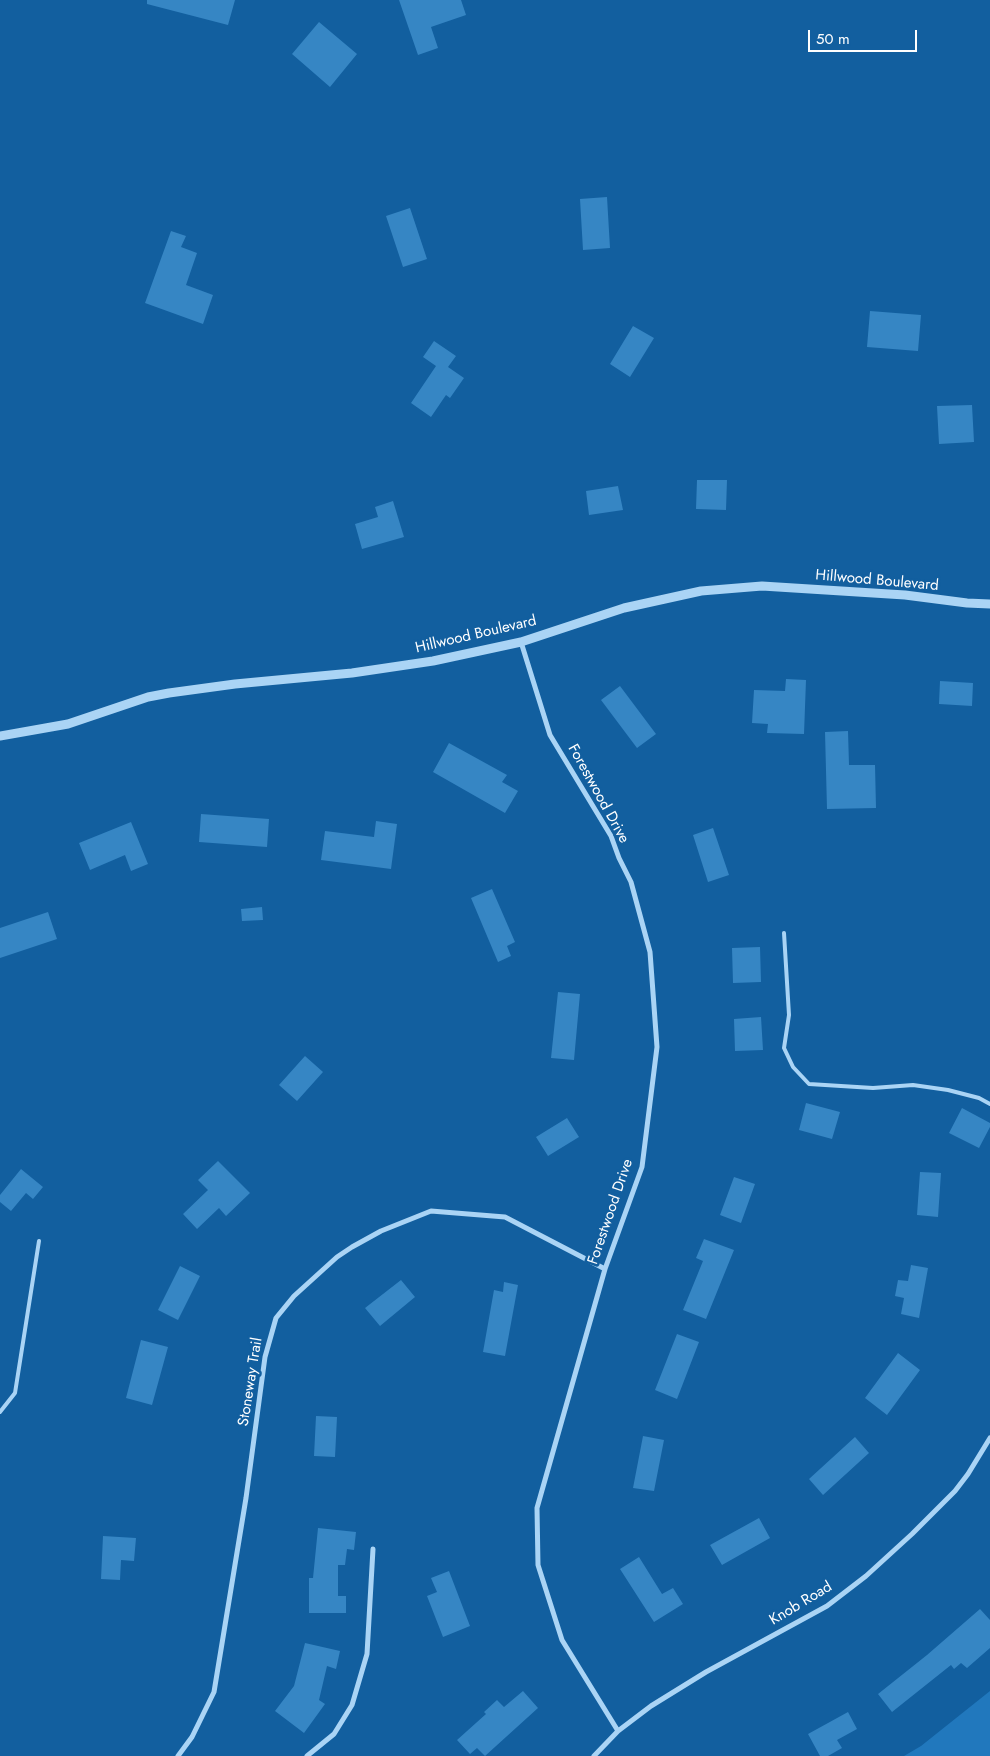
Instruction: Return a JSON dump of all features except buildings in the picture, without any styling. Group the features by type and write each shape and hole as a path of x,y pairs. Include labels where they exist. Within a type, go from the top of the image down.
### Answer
{"street":[{"name":"Hillwood Boulevard","path":"0,736 68,724 148,697 169,693 235,684 367,671 433,661 521,642 624,608 700,591 762,586 898,595 967,604 990,604"},
{"name":"Forestwood Drive","path":"521,642 550,735 611,836 631,882 650,952 657,1047 642,1167 605,1268 537,1508 538,1564 562,1640 618,1731"},
{"name":"Stoneway Trail","path":"178,1756 192,1737 214,1692 246,1498 265,1357 276,1318 294,1296 337,1257 352,1247 382,1231 432,1211 505,1217 605,1268"},
{"name":"Knob Road","path":"594,1756 618,1731 652,1706 706,1672 827,1606 866,1576 956,1490 990,1438"},
{"path":"307,1756 334,1734 352,1705 367,1654 374,1549"}],"lane":[{"path":"784,933 789,1015 784,1048 793,1067 809,1084 873,1088 913,1085 948,1090 979,1098 990,1104"},
{"path":"0,1412 15,1393 39,1241"}],"shaded area":[{"path":"990,1691 990,1756 904,1756 921,1746"}]}
